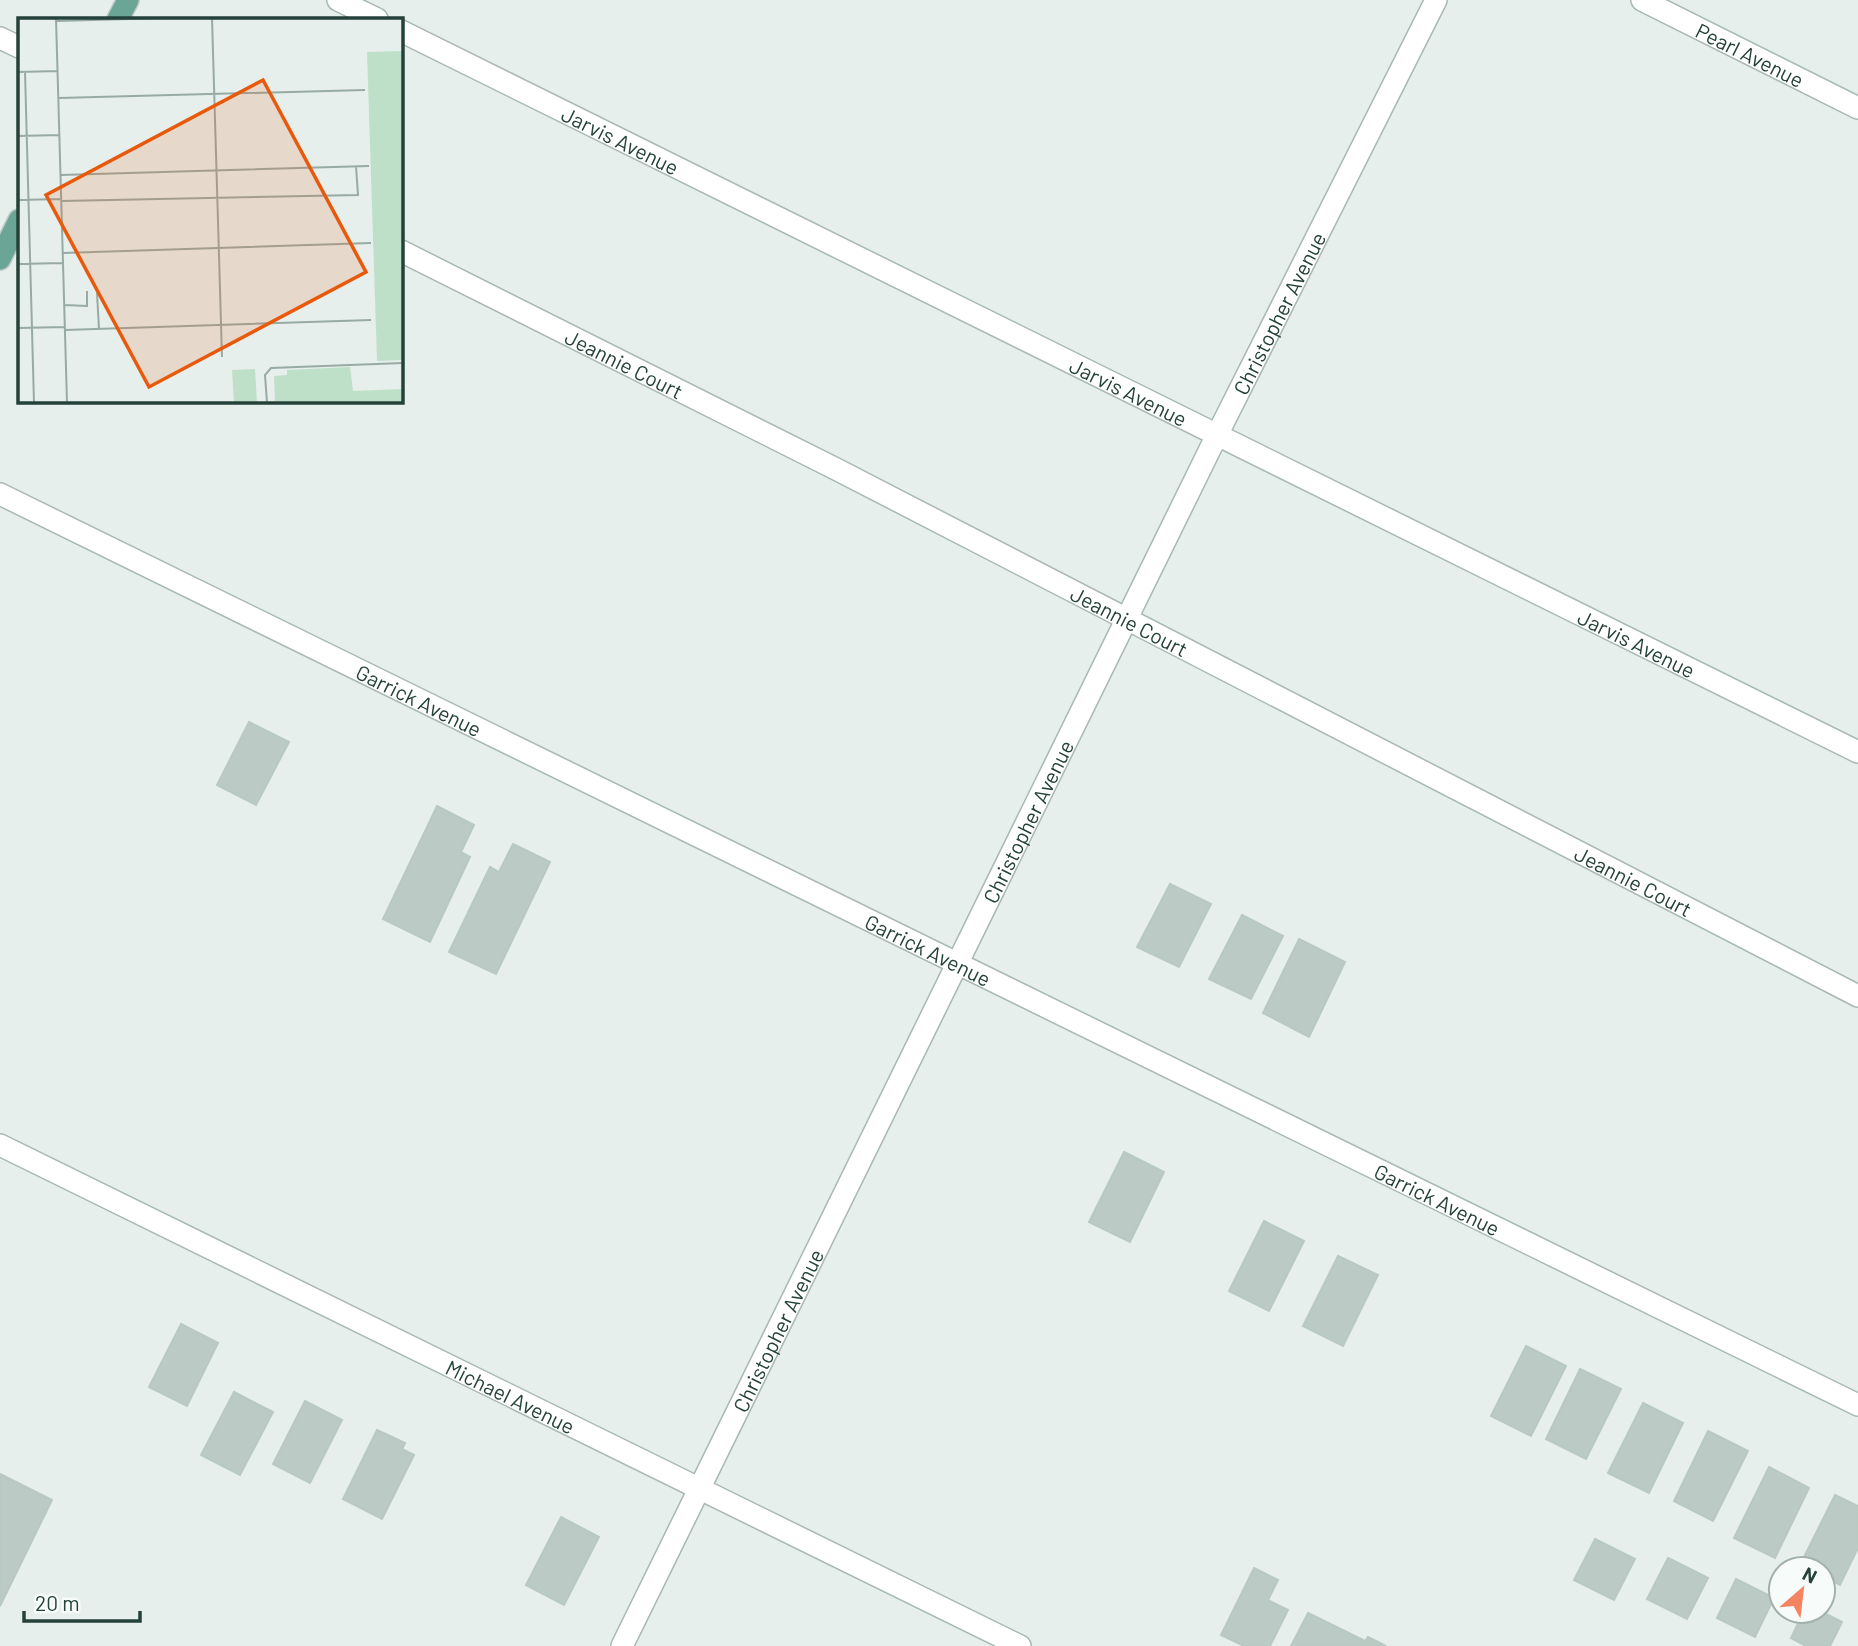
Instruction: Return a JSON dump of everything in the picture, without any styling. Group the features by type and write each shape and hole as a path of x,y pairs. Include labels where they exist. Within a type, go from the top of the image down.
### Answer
{"main road":[{"path":"119,18 128,0"},
{"path":"0,259 18,222"}],"street":[{"path":"338,0 375,18"},
{"name":"Christopher Avenue","path":"622,1646 1129,620 1217,435 1436,0"},
{"name":"Pearl Avenue","path":"1642,0 1858,107"},
{"name":"Jarvis Avenue","path":"402,31 1858,752"},
{"path":"0,38 18,47"},
{"name":"Jeannie Court","path":"402,252 836,469 1858,996"},
{"name":"Garrick Avenue","path":"0,494 1858,1405"},
{"name":"Michael Avenue","path":"0,1144 1020,1646"}],"building":[{"path":"249,722 289,742 256,805 217,785"},
{"path":"437,806 474,825 461,852 470,857 430,942 383,919"},
{"path":"513,844 550,862 496,974 449,952 490,867 499,872"},
{"path":"1170,884 1211,904 1179,967 1137,947"},
{"path":"1242,915 1283,936 1251,999 1209,979"},
{"path":"1299,939 1345,962 1309,1037 1263,1013"},
{"path":"1124,1152 1164,1172 1130,1242 1089,1222"},
{"path":"1264,1221 1304,1241 1269,1311 1229,1291"},
{"path":"1338,1256 1378,1275 1343,1346 1303,1326"},
{"path":"181,1324 218,1343 187,1406 149,1387"},
{"path":"1526,1346 1566,1366 1531,1436 1491,1416"},
{"path":"1580,1369 1621,1389 1586,1459 1546,1439"},
{"path":"234,1392 273,1412 240,1475 201,1455"},
{"path":"305,1401 342,1420 310,1483 273,1464"},
{"path":"1643,1403 1683,1423 1649,1493 1608,1473"},
{"path":"377,1430 405,1443 402,1449 414,1455 382,1519 343,1499"},
{"path":"1708,1431 1748,1451 1713,1521 1674,1501"},
{"path":"1769,1467 1809,1488 1776,1555 1769,1555 1734,1538"},
{"path":"0,1474 52,1500 0,1606"},
{"path":"1835,1495 1858,1506 1858,1548 1840,1585 1837,1583 1837,1555 1805,1555"},
{"path":"561,1517 599,1537 564,1605 526,1585"},
{"path":"1595,1539 1635,1559 1614,1600 1574,1580"},
{"path":"1668,1558 1708,1578 1687,1619 1647,1599"},
{"path":"1254,1568 1278,1580 1268,1600 1288,1610 1270,1646 1244,1646 1221,1635"},
{"path":"1736,1579 1767,1594 1767,1612 1755,1637 1717,1618"},
{"path":"1308,1613 1365,1641 1368,1637 1386,1646 1291,1646"},
{"path":"1837,1620 1842,1622 1830,1646 1806,1646 1791,1638 1797,1625 1837,1625"}]}
